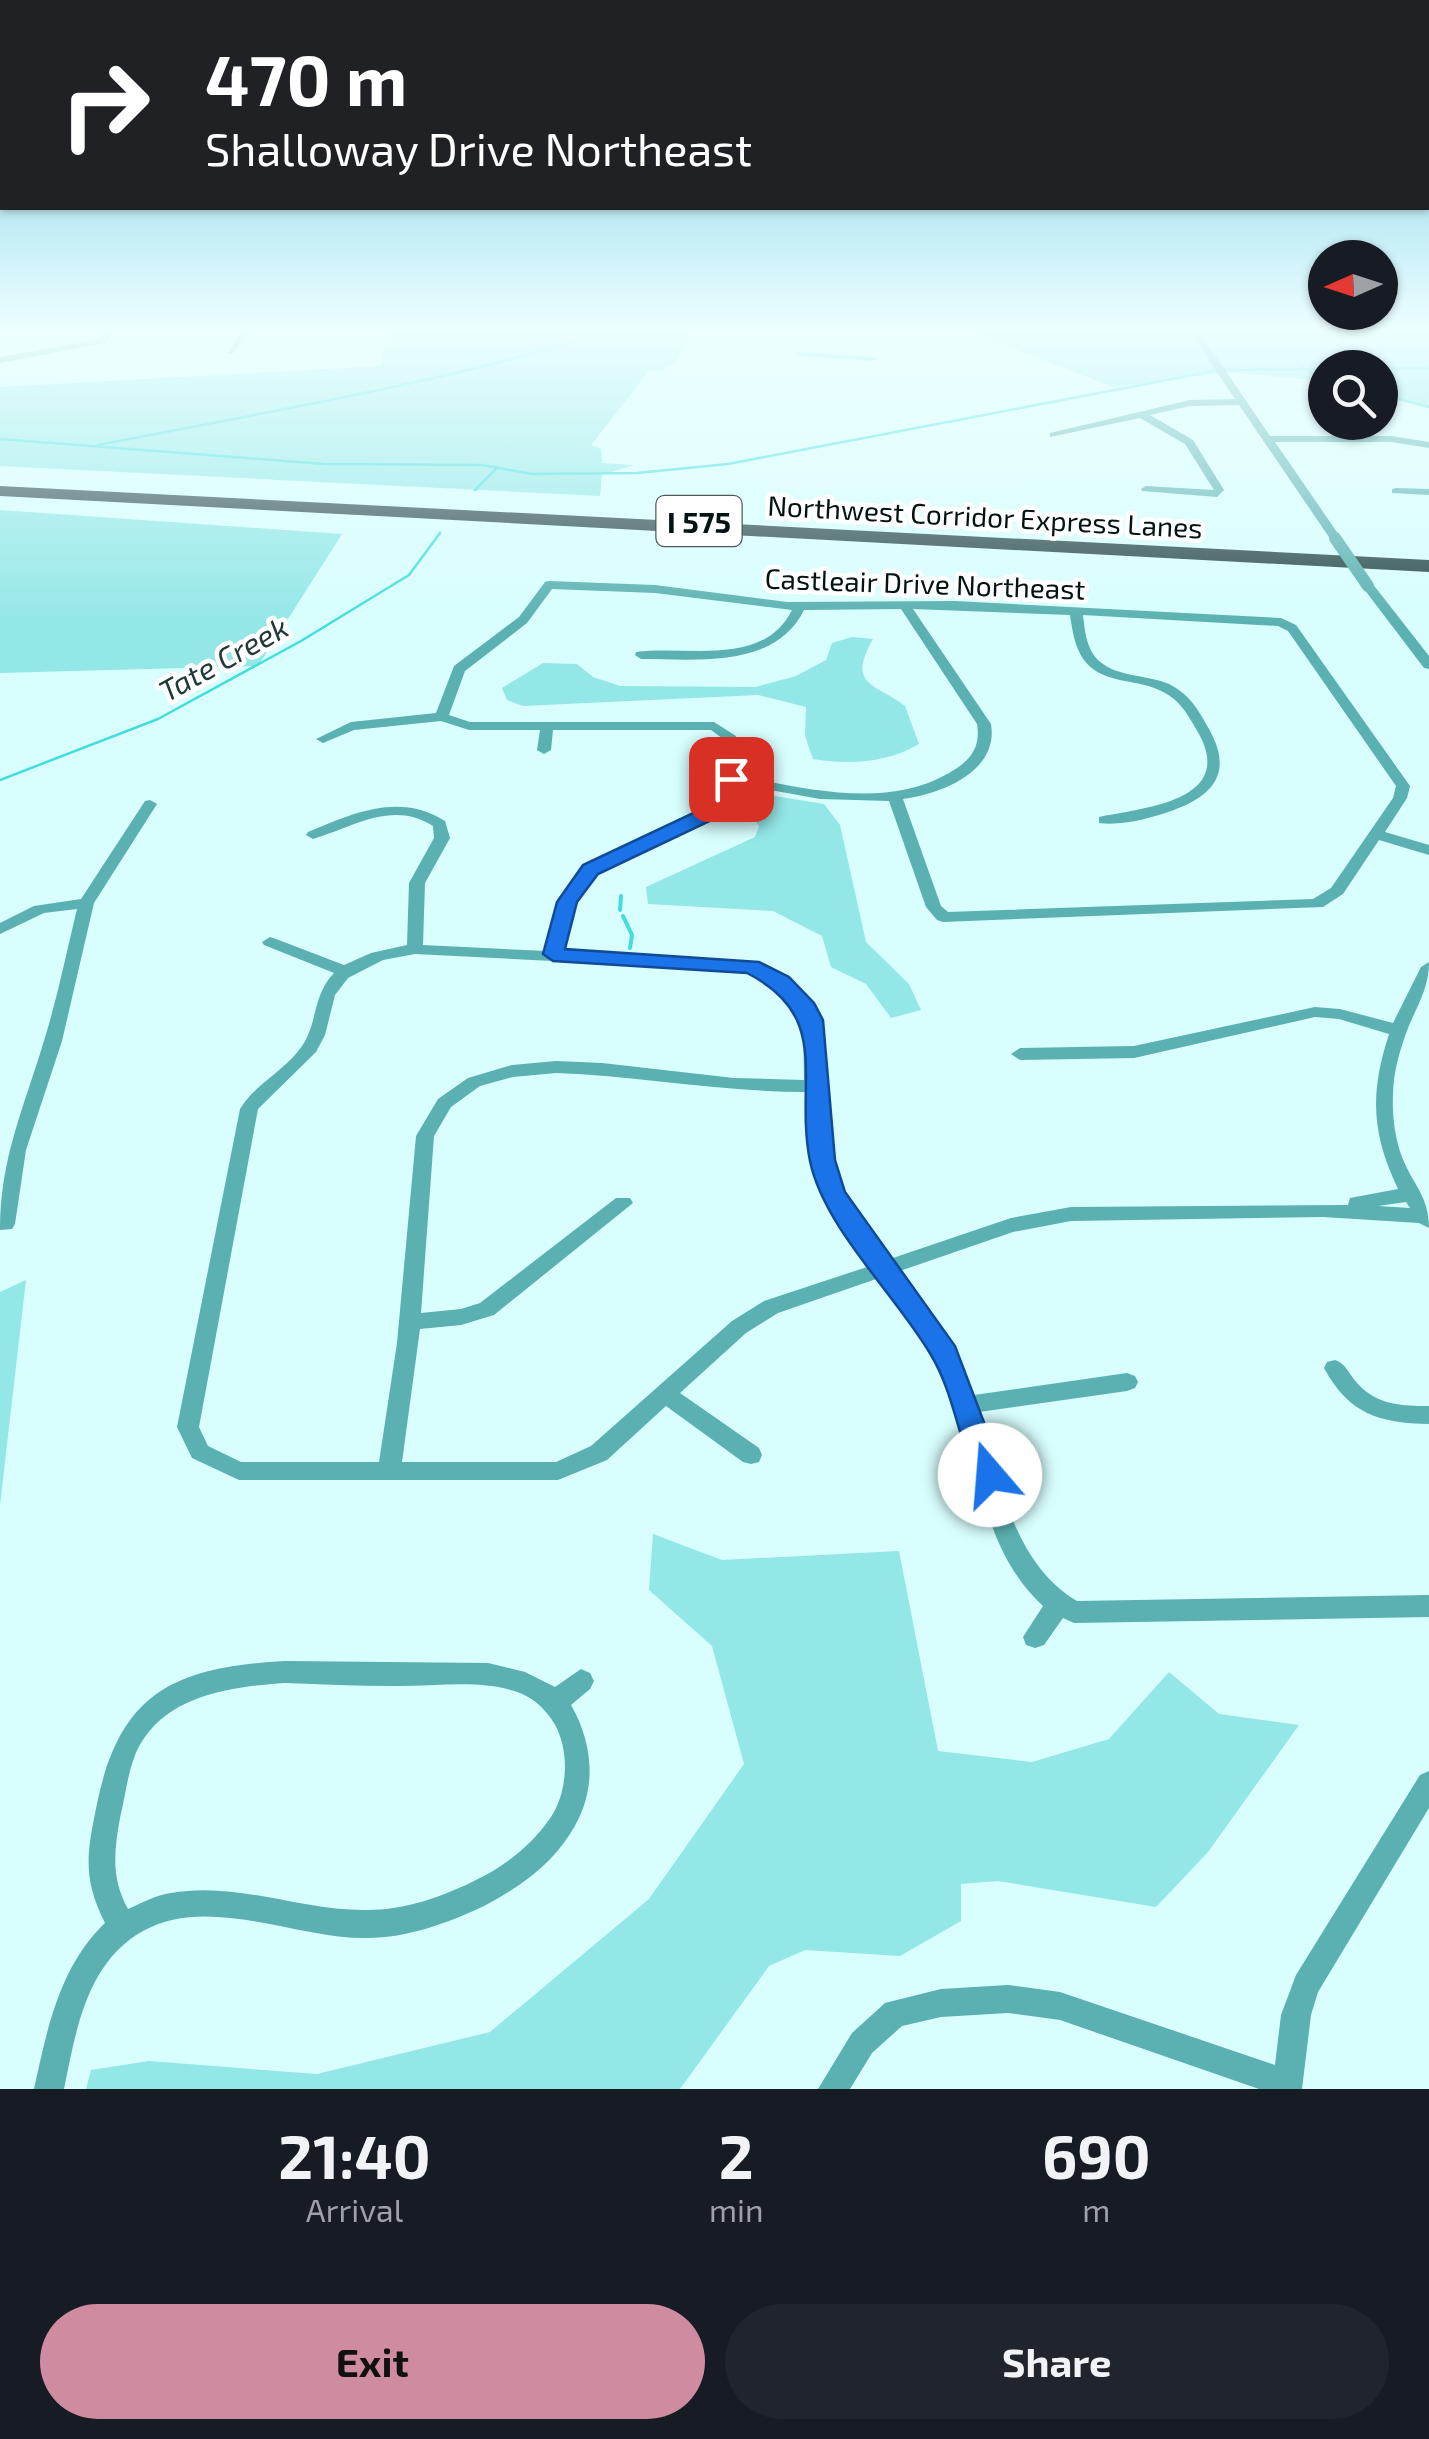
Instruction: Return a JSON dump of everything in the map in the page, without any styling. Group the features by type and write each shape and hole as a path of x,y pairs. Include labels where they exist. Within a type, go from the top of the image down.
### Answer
{"highway":[{"name":"I 575","path":"0,488 1069,540 1429,564"},
{"name":"Northwest Corridor Express Lanes","path":"0,488 1429,564"},
{"name":"I 575","path":"0,499 1429,564"}],"street":[{"path":"1054,435 1087,427"},
{"path":"1146,489 1221,496 1190,442 1164,427"},
{"path":"1258,427 1368,586 1429,665"},
{"path":"1268,442 1391,439 1429,445"},
{"path":"1396,491 1429,492"},
{"name":"Castleair Drive Northeast","path":"442,717 458,669 524,620 551,584 680,592 799,607 1076,612 1289,622 1402,781 1403,792 1332,898 1310,906 939,918 895,796"},
{"path":"641,654 712,653 758,646 783,633 799,607"},
{"path":"731,779 840,796 895,796 937,786 962,773 983,751 986,734 972,704 906,607"},
{"path":"1076,612 1079,643 1086,656 1116,677 1165,688 1185,700 1215,752 1213,774 1188,799 1145,814 1104,820"},
{"path":"323,739 351,726 442,717 462,726 726,725 731,779 726,796 709,814 590,870 567,902 553,954"},
{"path":"544,750 547,727"},
{"path":"5,1224 18,1150 53,1041 86,904 150,804"},
{"path":"314,835 392,810 416,812 440,824 442,838 417,883 415,948"},
{"path":"1379,830 1429,840"},
{"path":"1379,830 1429,850"},
{"path":"0,929 40,910 86,904"},
{"path":"270,942 346,972"},
{"path":"1427,1219 1323,1210 1057,1215 885,1267 753,1317 599,1453 574,1468 542,1472 239,1472 200,1452 188,1427 249,1109 266,1086 309,1050 330,990 346,972 376,956 415,948 738,964 770,974 794,993 812,1020 822,1160 834,1194 885,1267 946,1354 967,1404 1012,1545 1043,1596 1074,1612 1429,1606"},
{"path":"1427,1219 1410,1194 1390,1148 1383,1108 1384,1067 1396,1030 1429,967"},
{"path":"1020,1054 1134,1052 1315,1012 1340,1014 1396,1030"},
{"path":"390,1473 410,1322 425,1136 434,1113 472,1083 508,1071 564,1068 744,1086 815,1086"},
{"path":"1323,1210 1410,1194"},
{"path":"410,1322 461,1317 487,1309 623,1203"},
{"path":"1335,1368 1356,1399 1373,1409 1429,1415"},
{"path":"967,1404 1127,1382"},
{"path":"666,1394 750,1455"},
{"path":"1035,1637 1057,1606"},
{"path":"49,2089 69,2000 100,1949 122,1927 159,1909 202,1902 315,1922 378,1924 436,1910 516,1872 564,1826 578,1756 570,1729 555,1703 526,1685 482,1676 242,1674 182,1691 138,1728 118,1769 98,1868 101,1888 122,1927"},
{"path":"555,1703 580,1681"},
{"path":"833,2089 862,2043 895,2013 941,2003 1008,2000 1060,2006 1288,2086 1296,2014 1306,1984 1429,1784"}],"shaded area":[{"path":"0,427 605,427 591,445 601,449 602,463 634,465 602,475 600,496 0,466"},
{"path":"0,510 342,534 258,666 0,673"},
{"path":"852,637 873,639 865,655 864,675 868,682 905,706 919,744 881,759 827,761 813,759 805,736 806,707 758,695 523,706 507,700 502,688 543,663 577,664 593,677 620,686 756,687 796,676 826,660 832,643"},
{"path":"756,793 824,804 840,825 866,942 909,984 921,1010 891,1018 866,984 831,967 822,936 773,911 648,904 646,887 755,837 759,826 746,809"},
{"path":"26,1280 0,1505 0,1292"},
{"path":"653,1534 722,1560 899,1551 938,1751 1032,1762 1109,1739 1169,1672 1219,1714 1299,1725 1208,1852 1156,1907 998,1881 961,1884 961,1921 900,1956 805,1950 769,1966 680,2089 86,2089 91,2070 149,2061 317,2074 490,2032 649,1899 744,1764 712,1646 649,1590"}],"waterway":[{"path":"98,445 190,427"},
{"path":"0,439 324,464 482,465 532,474 637,473 728,464 919,427"},
{"name":"Tate Creek","path":"475,490 497,468"},
{"name":"Tate Creek","path":"0,780 158,719 301,641 409,575 440,533"},
{"path":"620,910 621,896"},
{"path":"623,916 632,935 630,948"}],"route":[{"path":"731,779 726,796 709,814 607,858 590,870 567,902 553,954 751,966 770,974 794,993 812,1020 826,1175 844,1211 946,1354 990,1475"}]}
